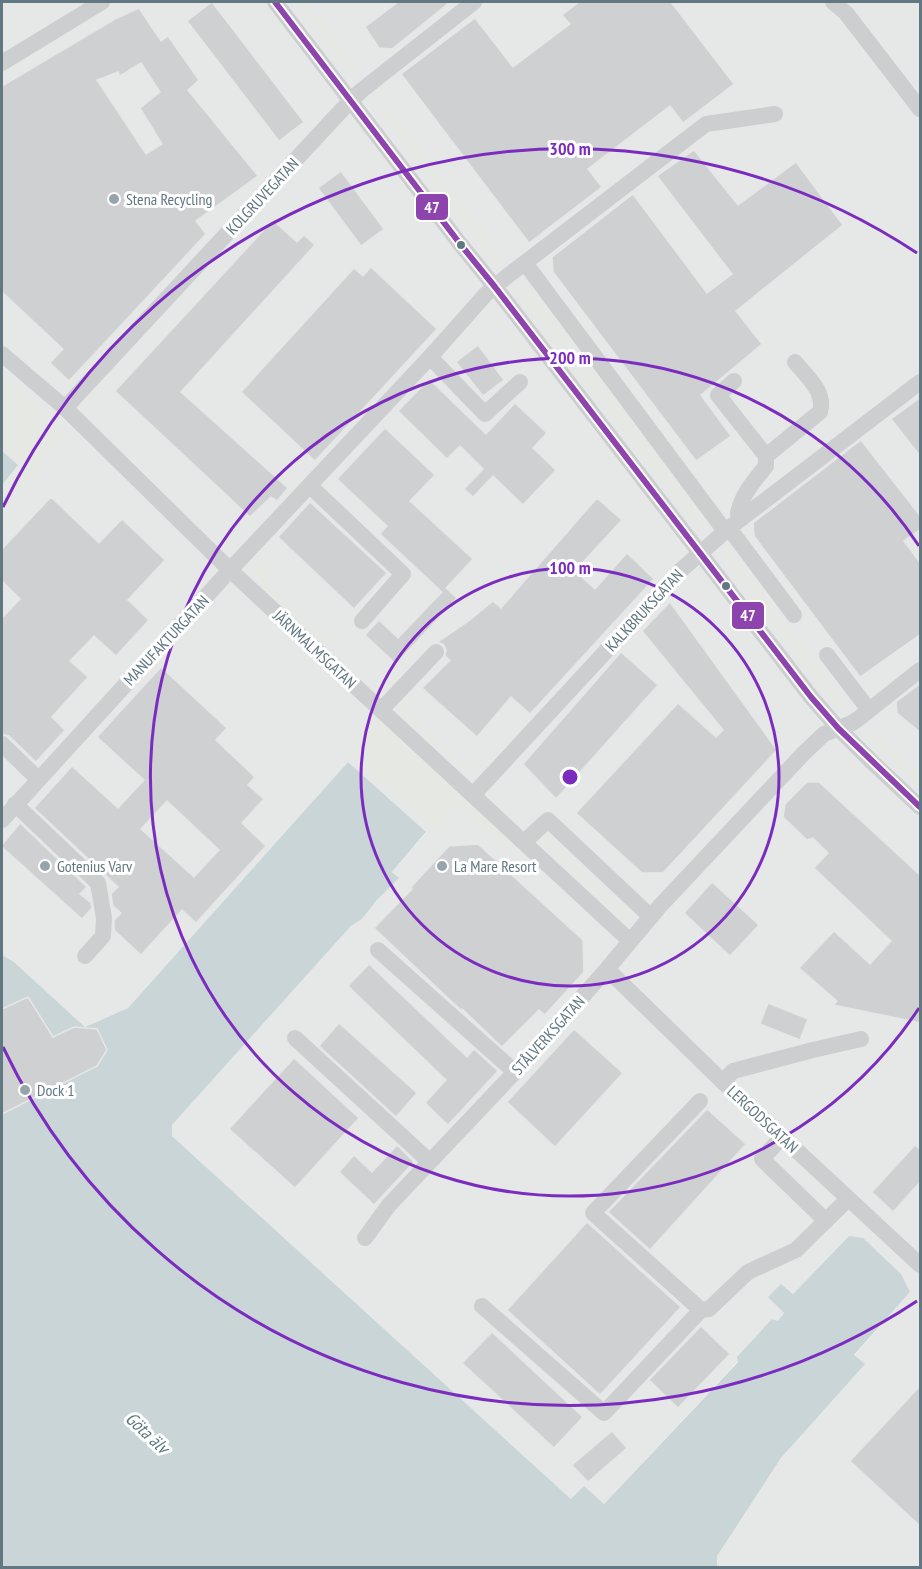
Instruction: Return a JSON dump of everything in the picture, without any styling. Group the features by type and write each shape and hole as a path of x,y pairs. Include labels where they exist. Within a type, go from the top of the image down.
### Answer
{"street":[{"path":"2,63 102,2"},
{"path":"275,2 790,671 838,728 921,807"},
{"name":"KOLGRUVEGATAN","path":"65,408 351,100 474,2"},
{"path":"833,2 846,13 921,109"},
{"name":"MANUFAKTURGATAN","path":"2,819 486,294 706,124 775,114"},
{"path":"525,263 732,526 794,615"},
{"name":"JÄRNMALMSGATAN","path":"2,354 65,408 230,570 630,941"},
{"path":"430,357 485,414 520,382"},
{"path":"766,456 820,412 822,404 820,394 795,362"},
{"path":"732,526 750,485 766,466 766,456 717,395 734,381"},
{"name":"KALKBRUKSGATAN","path":"473,795 671,579 732,526 921,382"},
{"path":"310,486 403,574 362,621"},
{"path":"381,710 436,652"},
{"path":"827,655 868,710"},
{"name":"STÅLVERKSGATAN","path":"365,1238 389,1205 515,1072 630,941 803,754 824,734 852,723 921,670"},
{"path":"2,744 38,779"},
{"path":"15,804 98,883 104,918 103,936 85,956"},
{"path":"524,842 548,820 651,918"},
{"path":"378,950 515,1072"},
{"name":"LERGODSGATAN","path":"607,969 723,1082 921,1265"},
{"path":"295,1038 429,1161"},
{"path":"723,1082 733,1071 861,1039"},
{"path":"700,1101 593,1213 701,1310"},
{"path":"782,1137 762,1159 826,1221"},
{"path":"482,1306 604,1413 701,1310 709,1309 748,1272 796,1250 848,1199"}],"shaded area":[{"path":"2,2 920,2 920,1567 717,1567 716,1556 781,1458 864,1364 854,1356 910,1292 849,1236 793,1294 781,1284 784,1313 778,1322 773,1319 738,1361 604,1504 571,1499 172,1136 172,1125 351,926 362,919 398,879 392,872 426,833 348,762 128,1008 85,1027 14,962 2,955 2,485 17,465 2,451"},
{"path":"297,2 305,2 357,68 357,72 351,71"},
{"path":"384,91 387,94 381,99 504,261 493,258 377,106 376,101"},
{"path":"523,283 705,522 705,525 699,526 528,305 520,291"},
{"path":"498,316 548,381 546,384 494,317"},
{"path":"2,376 66,435 17,490 8,482 23,465 2,446"},
{"path":"727,551 846,704 845,707 835,703 728,563 724,553"},
{"path":"258,564 271,572 267,583 325,636 335,632 337,637 328,642 325,640 260,583 256,571"},
{"path":"404,697 408,697 408,713 463,764 472,757 482,769 475,772 465,771 402,713 400,705"},
{"path":"378,719 509,834 501,843 457,805 436,829 348,752"},
{"path":"870,728 920,776 920,785 872,740"},
{"path":"551,830 550,843 624,911 631,904 639,915 630,917 622,914 546,845 543,836 546,831"}],"water":[{"path":"2,451 18,465 2,485"},
{"name":"Göta älv","path":"348,762 426,832 392,872 399,878 362,919 351,926 172,1125 172,1136 571,1499 584,1486 604,1504 738,1362 737,1357 772,1319 778,1321 784,1313 768,1297 781,1284 793,1294 849,1236 863,1238 901,1274 910,1292 854,1355 865,1364 781,1458 717,1556 717,1567 2,1567 2,1114 97,1066 107,1049 97,1029 74,1027 2,1063 2,1049 46,1027 28,997 2,1009 2,955 14,962 85,1027 128,1008"}],"building":[{"path":"212,2 304,122 279,141 187,21"},
{"path":"398,2 450,2 392,49 379,48 365,27"},
{"path":"579,2 671,2 734,84 683,123 670,106 588,169 602,187 529,243 401,74 475,18 513,67 570,24 562,15"},
{"name":"Stena Recycling","path":"139,8 161,41 168,36 199,80 188,90 258,176 196,221 206,234 69,381 50,363 63,349 2,292 2,86 115,19","holes":["141,63 160,92 140,108 162,144 146,154 97,80 118,72 120,76"]},
{"path":"694,150 738,205 796,162 843,225 736,311 762,344 701,395 731,436 696,461 553,272 552,257 633,194 707,293 732,274 657,176"},
{"path":"341,171 384,229 361,246 318,188"},
{"path":"273,220 297,242 304,235 315,245 181,392 288,488 277,501 271,497 250,517 115,391"},
{"path":"371,267 437,329 315,461 241,392 354,268 363,276"},
{"path":"478,345 504,380 483,396 456,362"},
{"path":"429,379 486,434 515,403 547,433 533,448 556,470 523,505 493,476 473,497 464,489 483,469 460,446 447,459 398,411"},
{"path":"921,397 921,457 891,419"},
{"path":"385,428 435,475 410,501 473,559 446,588 457,598 396,664 365,635 379,620 398,638 442,592 380,534 387,526 337,479"},
{"path":"861,440 921,517 921,529 904,541 921,564 921,634 860,677 754,536 753,523"},
{"path":"51,497 99,543 122,519 165,560 128,600 149,620 116,656 94,636 70,661 88,677 52,717 65,730 36,762 9,736 2,734 2,618 20,599 2,581 2,549"},
{"path":"597,498 622,520 575,571 595,589 627,553 654,579 530,714 511,697 477,737 422,688 450,660 445,656 444,645 438,642 493,601 501,608"},
{"path":"310,502 387,573 354,609 278,537"},
{"path":"670,602 777,750 663,873 642,873 576,813 678,703 716,737 723,730 642,631"},
{"path":"621,652 658,685 556,799 523,764"},
{"path":"161,667 227,728 216,740 255,777 248,785 264,799 242,823 266,846 196,923 182,910 141,955 114,930 114,920 121,913 113,906 111,894 118,887 34,808 72,766 118,808 144,780 97,737","holes":["167,801 219,850 194,877 141,829"]},
{"path":"921,683 921,733 897,713 896,702"},
{"path":"807,782 819,782 921,876 921,1023 833,1005 837,1001 799,968 834,931 870,964 891,941 814,868 828,853 813,838 807,840 783,817 785,804"},
{"name":"Gotenius Varv","path":"20,823 87,887 80,894 91,903 92,908 82,919 2,847"},
{"path":"478,844 583,940 584,972 545,1015 539,1010 502,1047 374,928 449,846"},
{"path":"712,882 759,925 730,956 684,913"},
{"path":"369,964 467,1057 474,1049 498,1071 448,1125 425,1103 446,1080 348,986"},
{"name":"Dock 1","path":"28,997 53,1037 74,1027 97,1029 107,1050 97,1066 2,1114 2,1009"},
{"path":"768,1003 808,1019 800,1040 760,1024"},
{"path":"339,1023 417,1093 396,1117 319,1046"},
{"path":"574,1029 623,1073 555,1147 507,1102"},
{"path":"294,1058 359,1118 295,1188 229,1129"},
{"path":"707,1109 746,1144 650,1250 608,1212"},
{"path":"397,1145 414,1162 374,1205 339,1172 354,1155 372,1172"},
{"path":"915,1145 921,1150 921,1181 893,1212 872,1192"},
{"path":"587,1222 681,1307 600,1395 507,1310"},
{"path":"701,1326 730,1354 678,1408 649,1380"},
{"path":"492,1332 583,1417 554,1448 462,1363"},
{"path":"921,1385 921,1527 850,1461"},
{"path":"612,1431 627,1448 588,1482 572,1465"}],"transit line":[{"name":"47","path":"275,2 811,697 838,728 920,807"}],"place":[{"name":"Stena Recycling","path":"114,199"},
{"name":"Gotenius Varv","path":"45,866"},
{"name":"La Mare Resort","path":"442,866"},
{"name":"Dock 1","path":"25,1090"}]}
